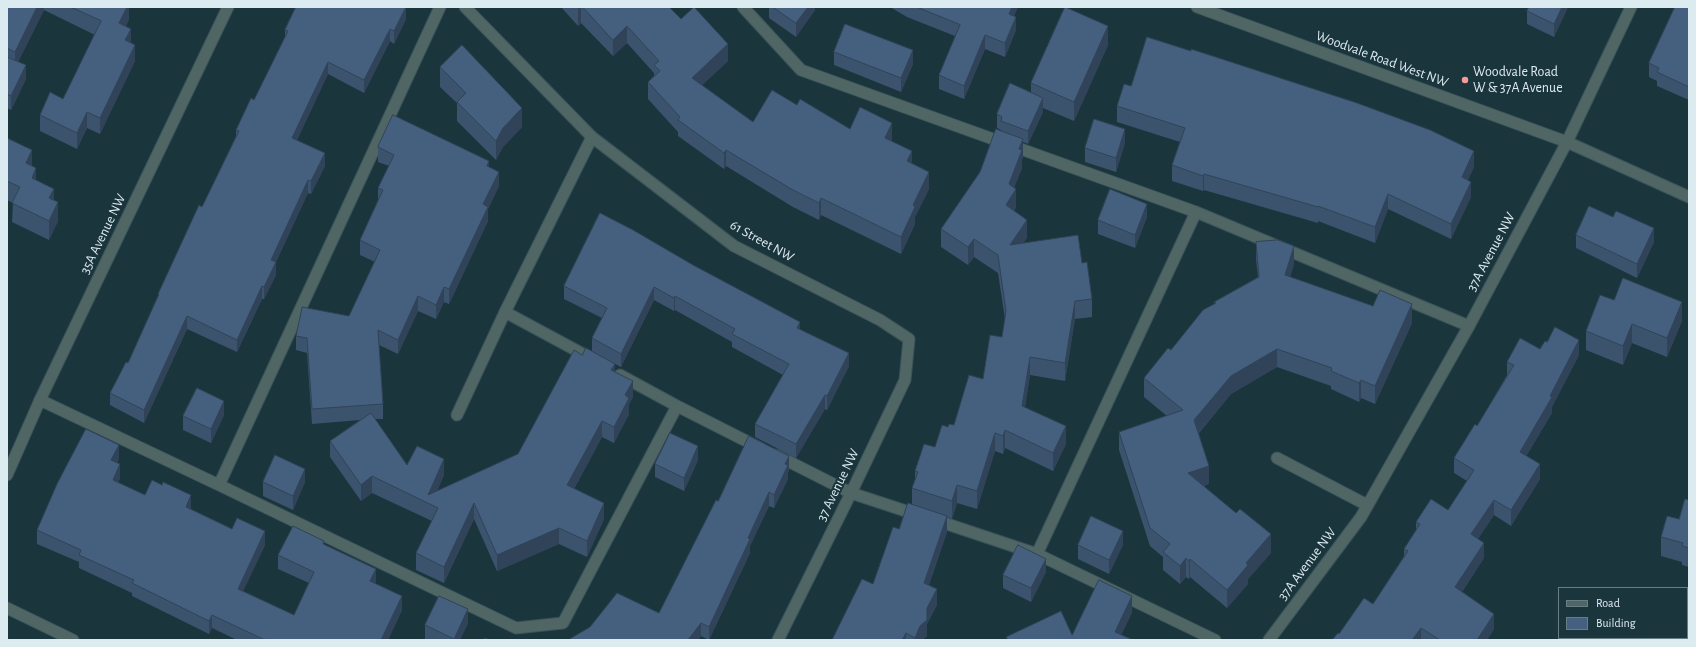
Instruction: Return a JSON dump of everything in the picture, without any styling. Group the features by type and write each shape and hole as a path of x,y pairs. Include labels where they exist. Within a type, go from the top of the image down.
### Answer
{"street":[{"name":"35A Avenue NW","path":"7,475 40,400 228,7"},
{"path":"219,485 440,7"},
{"name":"61 Street NW","path":"465,7 592,137 734,246 880,320 909,339"},
{"path":"743,7 801,70 1196,212 1469,326"},
{"name":"Woodvale Road West NW","path":"1197,7 1568,142 1689,197"},
{"name":"37A Avenue NW","path":"1269,640 1361,517 1469,326 1568,142 1631,7"},
{"path":"457,415 505,312 592,137"},
{"path":"1037,554 1196,212"},
{"path":"505,312 677,406 852,493 1037,554 1215,640"},
{"name":"37 Avenue NW","path":"778,640 852,493 905,380 909,339"},
{"path":"40,400 516,628 563,623 677,406"},
{"path":"1277,458 1367,506"},
{"path":"7,608 74,640"}],"building":[{"path":"7,7 37,7 15,52 7,48"},
{"path":"71,7 127,7 119,23 131,29 125,40 135,45 100,118 87,112 77,133 40,115 50,92 63,99 101,21"},
{"path":"296,7 406,7 394,31 390,29 364,80 328,62 292,138 325,153 311,181 308,180 271,260 276,262 264,287 262,286 237,340 187,316 144,410 110,393 126,362 128,363 199,205 202,207 239,131 236,130 251,98 254,100 288,31 285,30"},
{"path":"583,7 669,7 681,19 694,7 728,44 692,78 753,122 772,90 797,105 800,99 850,129 860,107 892,123 885,138 912,151 907,161 929,172 913,205 915,207 901,237 821,198 819,203 793,190 726,150 724,153 678,120 680,117 648,82 660,71 654,65 659,61 627,26 613,40"},
{"path":"773,7 808,7 796,23"},
{"path":"917,7 1012,7 1009,14 1016,17 1005,43 985,35 964,86 939,75 960,25"},
{"path":"1065,7 1108,26 1074,102 1031,83"},
{"path":"1529,7 1562,7 1554,24 1527,11"},
{"path":"1675,7 1689,7 1689,87 1657,72 1659,68 1649,63"},
{"path":"845,24 913,50 901,78 834,52"},
{"path":"1147,37 1191,51 1191,49 1357,103 1430,130 1474,151 1462,177 1471,182 1451,224 1388,194 1375,227 1318,206 1204,174 1203,176 1172,165 1185,128 1117,106 1124,84 1131,86"},
{"path":"462,45 522,108 503,128 496,141 457,102 466,93 440,67"},
{"path":"7,57 26,65 11,96 7,94"},
{"path":"1010,83 1043,98 1028,131 1001,121 1002,117 997,114"},
{"path":"393,115 489,161 487,166 499,172 483,204 488,207 449,289 444,287 436,305 418,296 398,340 378,330 383,404 312,409 307,338 296,336 302,307 349,316 380,250 360,240 383,190 378,188 394,155 378,147"},
{"path":"1094,119 1125,129 1116,158 1085,148"},
{"path":"996,129 1023,139 1019,149 1022,150 1009,184 1016,189 1006,205 1027,220 1010,245 1078,235 1082,263 1087,262 1092,299 1075,301 1065,363 1030,357 1022,406 1066,426 1053,453 1005,430 1003,436 995,433 977,491 957,485 952,501 912,488 918,472 915,471 924,444 935,447 942,425 948,427 949,424 954,425 969,375 983,379 990,335 1002,337 1006,311 998,255 974,239 968,247 941,229 980,172"},
{"path":"7,138 32,150 26,163 36,168 32,178 54,189 49,198 58,202 49,221 12,203 20,187 7,181"},
{"path":"1110,189 1147,204 1135,235 1098,220"},
{"path":"1589,206 1613,217 1616,211 1654,228 1637,264 1576,235"},
{"path":"600,213 800,322 797,328 849,353 827,396 825,395 796,444 755,424 789,364 732,334 735,329 675,296 674,298 654,287 621,354 592,338 607,308 564,286"},
{"path":"1278,240 1294,246 1285,275 1373,306 1380,290 1412,304 1375,386 1361,380 1359,383 1331,371 1332,368 1277,349 1231,376 1194,420 1209,466 1188,473 1236,513 1240,509 1271,534 1246,563 1248,565 1227,590 1190,559 1189,561 1186,558 1180,566 1163,552 1170,544 1150,528 1119,432 1183,410 1144,378 1168,348 1171,350 1203,310 1216,303 1214,302 1259,277 1256,242"},
{"path":"1623,278 1682,302 1667,338 1632,324 1623,346 1586,331 1600,295 1614,300"},
{"path":"1555,327 1579,340 1550,396 1552,397 1520,452 1540,464 1511,510 1494,500 1471,534 1484,543 1455,587 1494,614 1477,640 1440,640 1421,628 1412,640 1332,640 1338,633 1339,634 1364,598 1373,604 1408,551 1404,549 1420,524 1416,522 1431,499 1448,510 1474,470 1454,458 1475,424 1477,426 1514,365 1507,362 1520,338 1540,349 1545,341 1547,342"},
{"path":"586,348 615,364 611,370 633,381 625,395 629,398 614,427 602,421 567,485 604,503 587,541 559,528 497,555 474,503 444,567 416,553 438,508 372,476 361,485 330,441 371,413 407,465 417,446 444,459 428,495 518,454 574,350 582,355"},
{"path":"197,388 224,401 211,429 183,416"},
{"path":"86,429 119,445 111,460 120,464 113,480 145,495 152,480 162,485 163,482 191,495 186,507 232,529 237,518 265,531 238,589 294,615 314,572 278,555 293,526 324,541 323,544 376,569 370,581 402,596 381,640 265,640 212,615 209,621 132,583 134,580 79,555 81,550 37,530 57,484"},
{"path":"670,433 698,446 684,478 655,464"},
{"path":"749,436 789,456 785,464 788,465 774,495 769,492 748,538 750,539 709,627 701,623 688,640 568,640 590,627 617,593 659,613 716,500 718,501"},
{"path":"275,455 305,469 293,496 263,482"},
{"path":"1685,499 1689,500 1689,548 1682,546 1683,543 1661,537 1667,516 1679,519"},
{"path":"908,503 947,516 924,583 937,589 927,608 927,620 920,626 915,638 906,633 902,640 832,640 862,579 873,584 893,527 899,529"},
{"path":"1091,516 1123,531 1109,560 1078,545"},
{"path":"1018,545 1046,559 1031,588 1003,575"},
{"path":"1099,580 1132,596 1115,632 1133,640 1008,640 1006,637 1061,611 1072,635"},
{"path":"439,596 468,609 454,639 425,625"},
{"path":"1662,639 1664,640 1605,640"}],"place":[{"name":"Woodvale Road W & 37A Avenue","path":"1465,80"}]}
